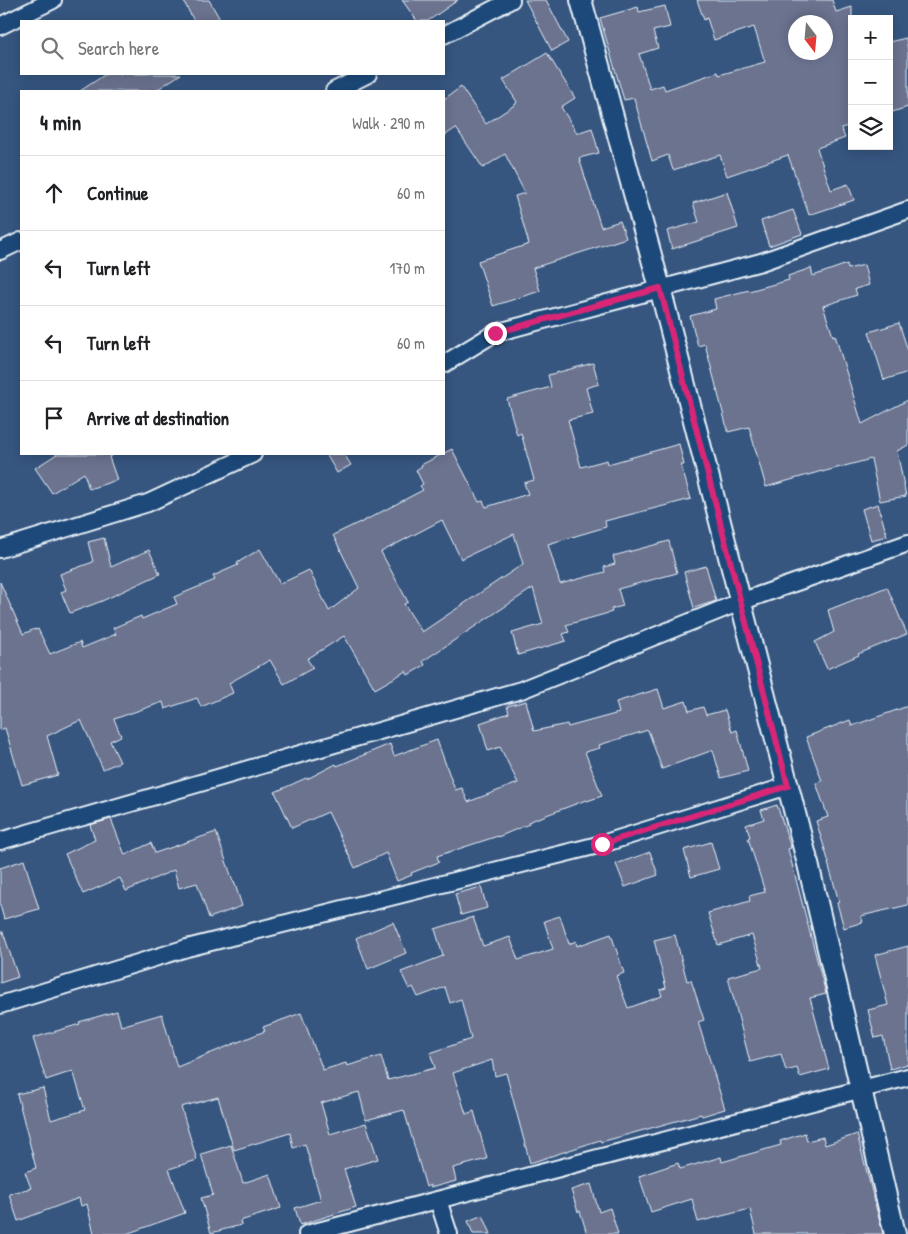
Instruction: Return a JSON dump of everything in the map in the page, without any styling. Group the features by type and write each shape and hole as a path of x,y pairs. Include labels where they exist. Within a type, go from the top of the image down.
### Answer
{"street":[{"path":"0,26 53,0"},
{"path":"445,33 511,0"},
{"path":"581,0 660,288 808,864 894,1234"},
{"path":"336,90 366,75"},
{"path":"445,363 495,333 761,262 908,210"},
{"path":"0,251 20,241"},
{"path":"0,549 148,503 251,455"},
{"path":"0,841 521,690 740,602 908,543"},
{"path":"0,1005 187,948 602,844 788,786"},
{"path":"307,1234 358,1228 438,1200 908,1077"},
{"path":"438,1200 449,1234"}],"building":[{"path":"183,0 209,0 220,20 193,20"},
{"path":"402,0 458,0 429,20 416,20"},
{"path":"525,0 546,0 568,42 552,51"},
{"path":"697,0 832,0 836,12 852,7 852,15 848,15 848,126 841,128 845,138 817,148 831,190 848,184 854,200 809,215 788,155 727,176 720,155 673,170 668,155 652,161 634,98 624,100 600,18 638,7 639,12 665,6 670,27 653,31 658,48 639,54 650,89 663,85 665,90 718,72 719,75 765,62 754,27 714,40 707,18 704,20"},
{"path":"906,38 908,51 908,107 893,112 893,60 893,41"},
{"path":"547,53 575,98 561,107 577,133 592,128 599,153 579,158 601,227 620,221 626,238 533,268 540,291 493,306 478,261 529,244 515,196 525,193 505,154 483,168 456,128 445,135 445,98 461,87 486,124 517,102 503,80"},
{"path":"104,75 179,75 157,90 82,90"},
{"path":"727,192 738,228 672,249 667,231 699,222 693,203"},
{"path":"793,210 802,234 769,246 761,221"},
{"path":"847,264 848,269 864,265 869,285 855,289 857,295 823,306 833,336 835,335 862,424 908,400 908,445 897,451 906,496 880,501 871,459 766,487 749,427 728,432 705,344 698,346 690,316 716,309 714,299 789,280 788,276 811,268 813,276"},
{"path":"899,323 908,351 908,372 884,380 869,332"},
{"path":"593,363 599,384 586,388 593,414 568,420 581,467 607,460 608,464 679,444 684,465 681,465 691,499 605,521 606,527 548,544 560,584 605,572 604,567 615,564 613,556 669,541 677,573 618,589 623,606 611,609 612,612 566,625 569,632 563,634 566,641 518,655 512,633 543,624 533,588 423,661 425,665 408,675 406,671 375,689 344,636 307,659 313,668 284,684 270,660 229,683 233,693 201,707 197,698 165,709 163,702 114,719 121,736 110,741 120,762 103,769 81,720 47,736 58,775 22,785 5,728 0,730 0,582 23,634 38,629 50,654 80,642 82,648 116,634 113,628 141,616 142,619 177,604 174,597 215,580 213,576 238,565 237,563 260,549 280,584 309,570 329,611 359,588 333,535 423,490 420,486 423,484 416,470 421,465 440,455 445,455 445,453 452,449 479,502 483,501 486,507 528,494 524,483 534,480 521,433 517,435 507,399 551,387 548,375","holes":["442,520 461,559 514,534 523,564 422,632 404,604 408,602 381,552"]},
{"path":"55,455 112,455 109,457 117,480 89,489 84,473 52,493 35,468"},
{"path":"327,455 345,455 351,465 337,473"},
{"path":"878,504 887,536 871,540 862,509"},
{"path":"104,538 111,567 149,550 160,574 102,601 70,613 61,592 66,590 60,574 93,562 88,542"},
{"path":"706,566 716,601 694,608 684,572"},
{"path":"887,587 907,634 827,669 815,642 834,632 828,610"},
{"path":"658,689 664,708 686,701 689,711 703,707 706,715 725,710 732,732 737,730 748,771 721,778 713,750 662,769 648,730 599,745 600,748 585,752 602,796 586,800 528,822 529,824 498,837 437,856 439,862 411,873 412,875 397,881 386,853 355,868 328,812 292,828 275,792 307,779 336,764 337,766 390,744 394,756 437,740 455,790 462,788 468,802 518,783 500,747 488,751 480,723 509,713 507,706 526,701 534,731 567,724 568,727 619,713 616,702"},
{"path":"908,706 908,905 861,916 863,922 844,928 829,863 816,821 828,817 816,783 822,781 806,737 850,720 852,726"},
{"path":"777,805 791,848 788,849 826,994 810,998 829,1069 800,1077 797,1068 786,1071 781,1054 750,1062 728,977 762,968 752,935 718,945 708,913 750,901 749,896 765,892 748,838 750,837 746,825 764,819 761,810"},
{"path":"111,819 125,855 151,843 155,853 216,832 242,906 209,918 197,883 179,888 174,870 126,891 120,878 83,894 65,854 95,840 90,825"},
{"path":"711,842 719,869 691,877 684,850"},
{"path":"650,852 658,875 625,887 616,864"},
{"path":"24,860 39,909 4,919 0,905 0,868"},
{"path":"481,887 487,908 461,915 455,894"},
{"path":"560,916 569,944 576,941 577,946 611,934 624,973 616,976 628,1008 662,996 660,990 666,988 654,940 675,935 687,981 691,980 704,1020 698,1022 725,1109 601,1142 600,1140 530,1163 506,1073 495,1076 492,1060 453,1073 466,1114 474,1111 487,1159 453,1168 456,1181 430,1188 430,1185 426,1187 404,1110 366,1120 359,1092 321,1103 330,1134 366,1123 378,1159 344,1169 356,1207 300,1225 295,1208 321,1200 305,1144 293,1148 290,1133 234,1150 218,1097 181,1107 197,1160 169,1169 185,1213 126,1234 94,1234 87,1204 81,1206 79,1198 18,1221 9,1194 31,1188 25,1172 36,1168 17,1094 43,1088 51,1120 85,1110 73,1071 46,1080 33,1038 117,1011 121,1026 162,1014 177,1067 265,1031 263,1027 301,1013 323,1070 346,1063 347,1066 381,1056 388,1080 435,1068 430,1053 471,1039 461,999 450,1003 445,987 418,997 413,987 409,989 401,972 443,956 435,929 473,917 483,946 510,937 518,960 553,949 544,921"},
{"path":"393,922 406,953 368,969 356,938"},
{"path":"0,932 3,932 18,977 0,983"},
{"path":"908,946 908,1064 890,1069 883,1036 875,1038 868,1010 888,1005 875,955"},
{"path":"805,1133 807,1141 823,1137 825,1145 857,1134 883,1234 756,1234 750,1209 698,1222 692,1199 651,1212 639,1176 678,1163 680,1169 721,1157 722,1162 781,1145 780,1141"},
{"path":"231,1145 243,1183 270,1174 281,1208 240,1221 241,1225 211,1233 201,1198 213,1195 201,1154"},
{"path":"591,1184 599,1212 610,1208 618,1234 587,1234 571,1190"},
{"path":"483,1215 491,1234 473,1234 468,1221"}],"route":[{"path":"495,333 660,288 788,786 602,844"}]}
